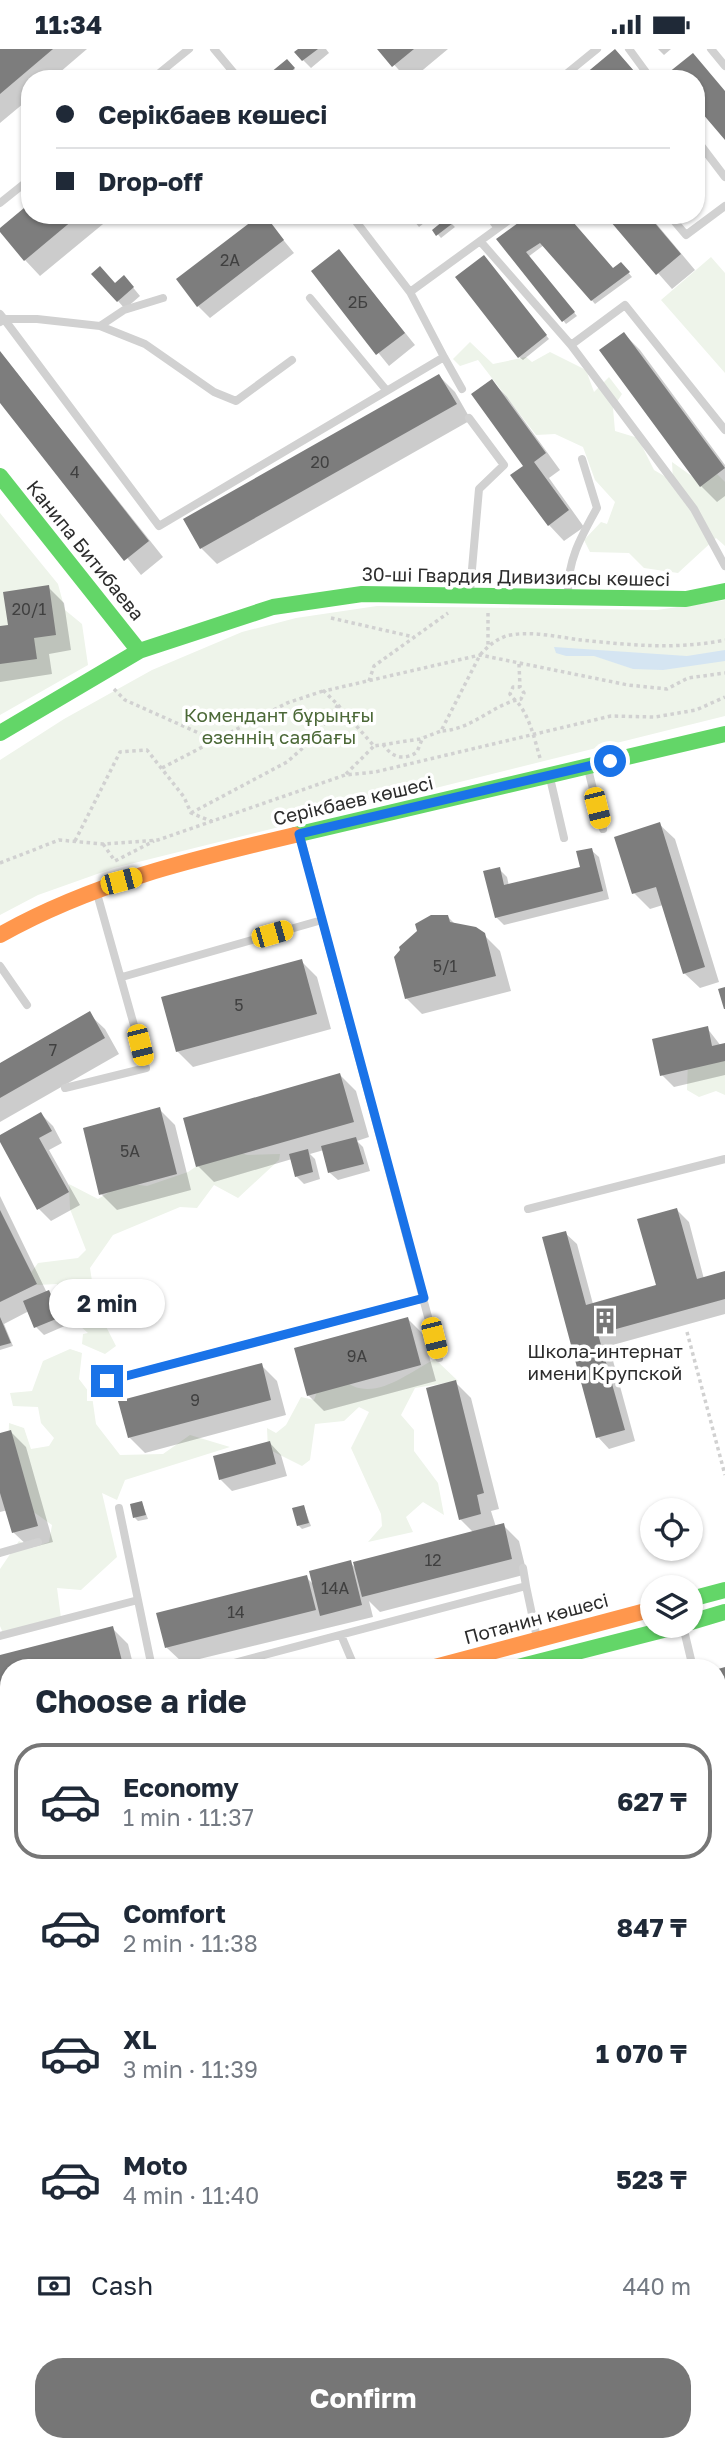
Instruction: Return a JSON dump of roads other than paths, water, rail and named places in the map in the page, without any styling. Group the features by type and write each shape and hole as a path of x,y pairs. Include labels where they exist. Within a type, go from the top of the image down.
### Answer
{"street":[{"name":"Канипа Битибаева","path":"0,476 139,651"},
{"name":"30-ші Гвардия Дивизиясы көшесі","path":"0,733 139,651 273,607 362,594 568,595 686,599 725,591"},
{"name":"Серікбаев көшесі","path":"0,935 35,913 96,887 546,770 587,767 725,734"},
{"path":"703,1595 725,1590"},
{"name":"Потанин көшесі","path":"464,1659 640,1612"},
{"path":"703,1618 725,1612"},
{"path":"550,1659 640,1636"}],"lane":[{"path":"163,70 189,49"},
{"path":"214,49 232,70"},
{"path":"571,70 597,49"},
{"path":"629,49 644,70"},
{"path":"711,49 725,66"},
{"path":"705,151 725,177"},
{"path":"0,204 21,186"},
{"path":"705,220 725,206"},
{"path":"358,224 410,292 462,389"},
{"path":"495,224 498,228"},
{"path":"410,292 504,224"},
{"path":"677,224 685,235 700,224"},
{"path":"480,241 571,345 694,509 725,566"},
{"path":"100,326 124,310 163,297"},
{"path":"310,298 387,391"},
{"path":"571,345 625,305 725,430"},
{"path":"1,319 159,526 444,357"},
{"path":"1,319 37,319 100,326 145,344 214,392 236,401 292,360"},
{"path":"469,418 504,465 479,489 470,594"},
{"path":"568,595 568,568 577,544 597,508 582,459"},
{"path":"587,767 603,829"},
{"path":"546,770 564,838"},
{"path":"299,834 439,1358"},
{"path":"65,1088 145,1068 96,887"},
{"path":"122,977 322,920"},
{"path":"0,966 27,1005"},
{"path":"528,1209 725,1159"},
{"path":"107,1381 424,1298"},
{"path":"119,1508 150,1659"},
{"path":"0,1553 38,1542"},
{"path":"523,1568 537,1639"},
{"path":"249,1659 526,1586"},
{"path":"0,1636 138,1600"},
{"path":"341,1635 351,1659"},
{"path":"684,1638 690,1659"}],"water":[{"path":"554,647 687,656 725,650 725,661 663,670 633,669 594,656 566,656 556,653"}],"place":[{"name":"Школа-интернат имени Крупской","path":"605,1321"}],"park label":[{"name":"Комендант бұрыңғы өзеннің саябағы","path":"279,725"}]}
